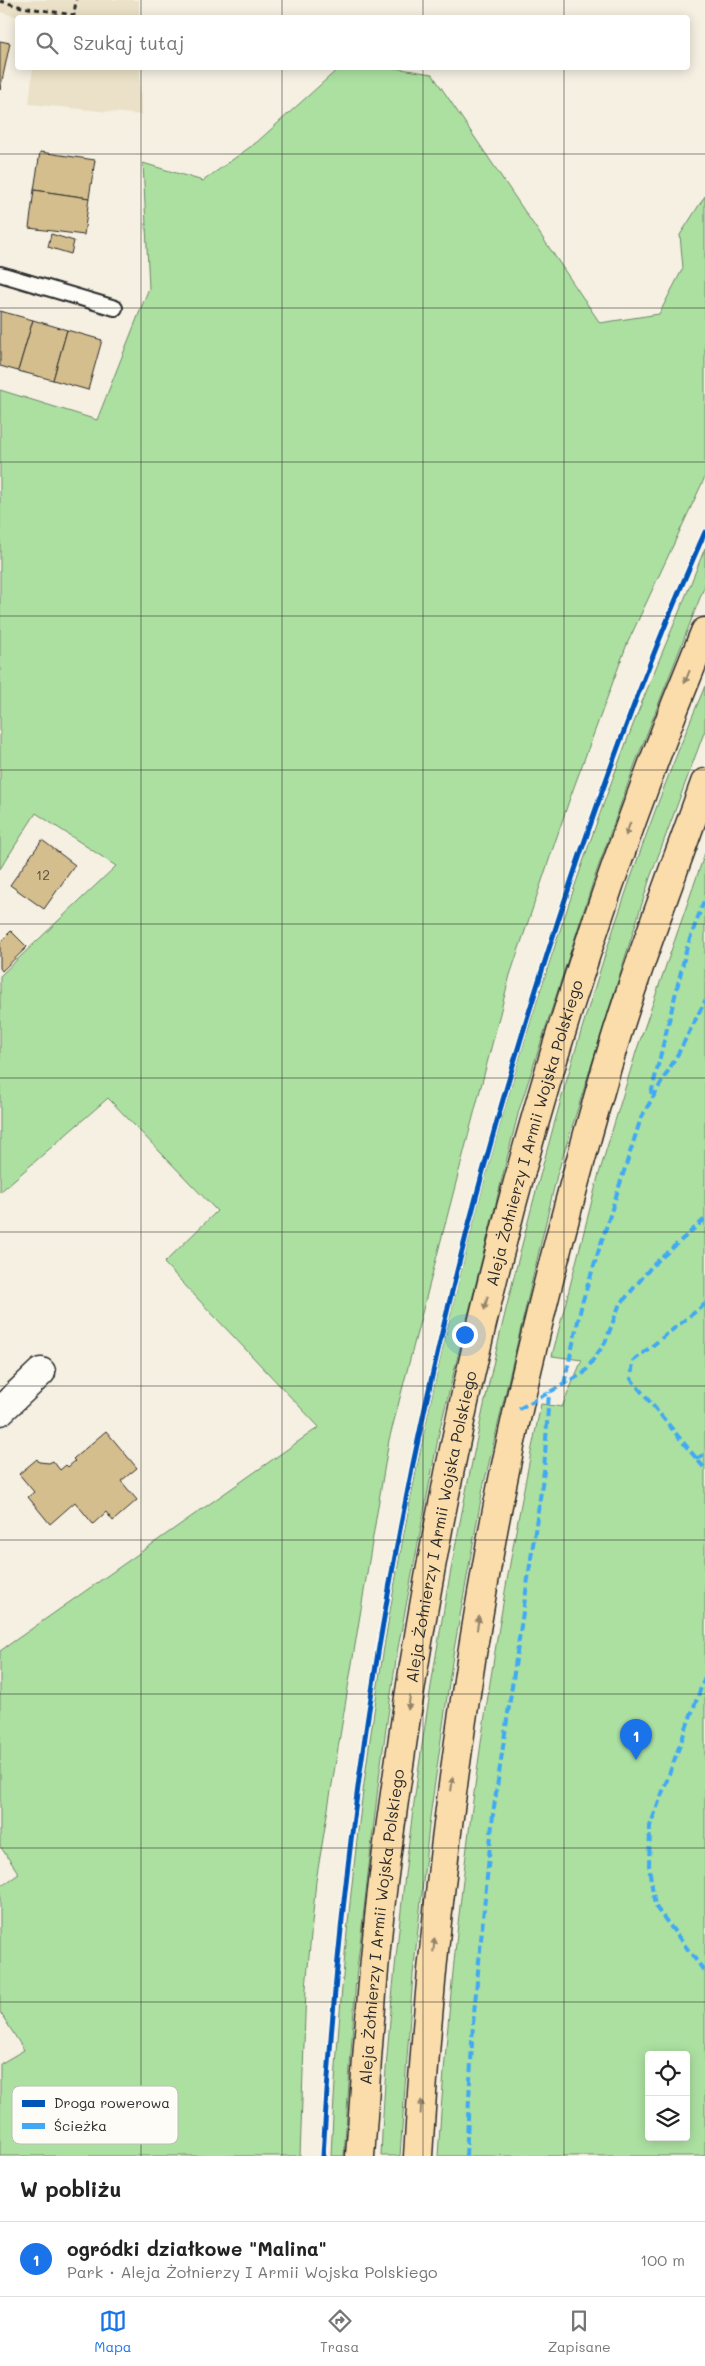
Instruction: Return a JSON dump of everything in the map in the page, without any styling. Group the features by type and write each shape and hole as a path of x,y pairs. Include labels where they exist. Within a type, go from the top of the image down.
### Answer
{"main road":[{"name":"Aleja Żołnierzy I Armii Wojska Polskiego","path":"360,2156 378,1927 392,1814 419,1633 440,1516 482,1321 513,1197 583,958 652,767 705,632"},
{"path":"418,2156 432,1972 452,1788 493,1530 544,1303 602,1082 646,947 705,783"}],"street":[{"path":"0,1411 41,1372"}],"lane":[{"path":"0,274 115,308"}],"path":[{"path":"0,1 22,7 74,15 76,0"}],"shaded area":[{"path":"0,0 139,0 139,15 15,16 0,12"},
{"path":"33,70 140,70 141,115 29,104"}],"green space":[{"path":"337,70 407,70 432,74 600,323 659,314 683,268 680,235 705,196 705,477 627,644 571,795 510,975 389,1440 316,1881 306,1988 300,2156 0,2156 0,2064 24,2050 0,2012 0,1887 19,1874 0,1846 0,1651 319,1427 164,1263 217,1211 108,1098 0,1192 0,976 116,866 36,813 0,869 0,390 97,420 149,288 143,163 203,181 257,142"},
{"path":"705,548 705,585 635,764 594,879 519,1110 440,1428 397,1653 380,1770 356,1978 344,2156 331,2156 340,2009 354,1863 373,1717 397,1572 425,1427 458,1284 495,1142 537,1001 574,888 642,702"},
{"path":"705,686 705,730 650,878 557,1175 483,1488 453,1655 430,1817 413,1975 400,2156 381,2156 393,1985 417,1778 454,1553 484,1404 521,1248 565,1085 615,923 643,843"},
{"path":"705,853 705,2156 438,2156 445,2061 464,1872 476,1778 505,1591 541,1404 562,1407 582,1360 552,1356 598,1177 637,1049"}],"building":[{"path":"0,41 10,43 0,90"},
{"path":"40,152 95,160 89,198 34,190"},
{"path":"34,190 89,198 84,235 29,228"},
{"path":"51,234 74,241 71,254 48,247"},
{"path":"0,311 33,320 18,371 0,366"},
{"path":"33,320 67,330 53,380 18,371"},
{"path":"67,330 102,340 88,390 53,380"},
{"path":"42,840 75,865 44,909 10,885"},
{"path":"11,931 27,947 2,971 0,968 0,942"},
{"path":"106,1431 137,1468 121,1481 137,1500 113,1521 106,1512 93,1524 75,1502 50,1524 28,1497 34,1492 19,1474 37,1459 39,1462 49,1463 53,1461 60,1470 66,1465 68,1467 75,1461 73,1459"}],"marked path":[{"path":"651,1094 687,947 705,898"},
{"path":"564,1384 582,1303 641,1118 679,1052 705,1001"},
{"path":"519,1409 584,1373 605,1343 619,1306 652,1266 705,1219"},
{"path":"705,1304 633,1361 631,1379 705,1469"},
{"path":"466,2156 473,2024 493,1814 544,1471 549,1392"},
{"path":"696,1459 705,1454"},
{"path":"705,1677 650,1826 649,1867 655,1906 705,1972"}],"cycle path":[{"path":"323,2156 333,2012 348,1868 367,1725 390,1583 418,1442 450,1301 486,1161 526,1022 586,836 654,652 705,532"}],"place":[{"name":"ogródki działkowe \"Malina\"","path":"636,1760"}]}
